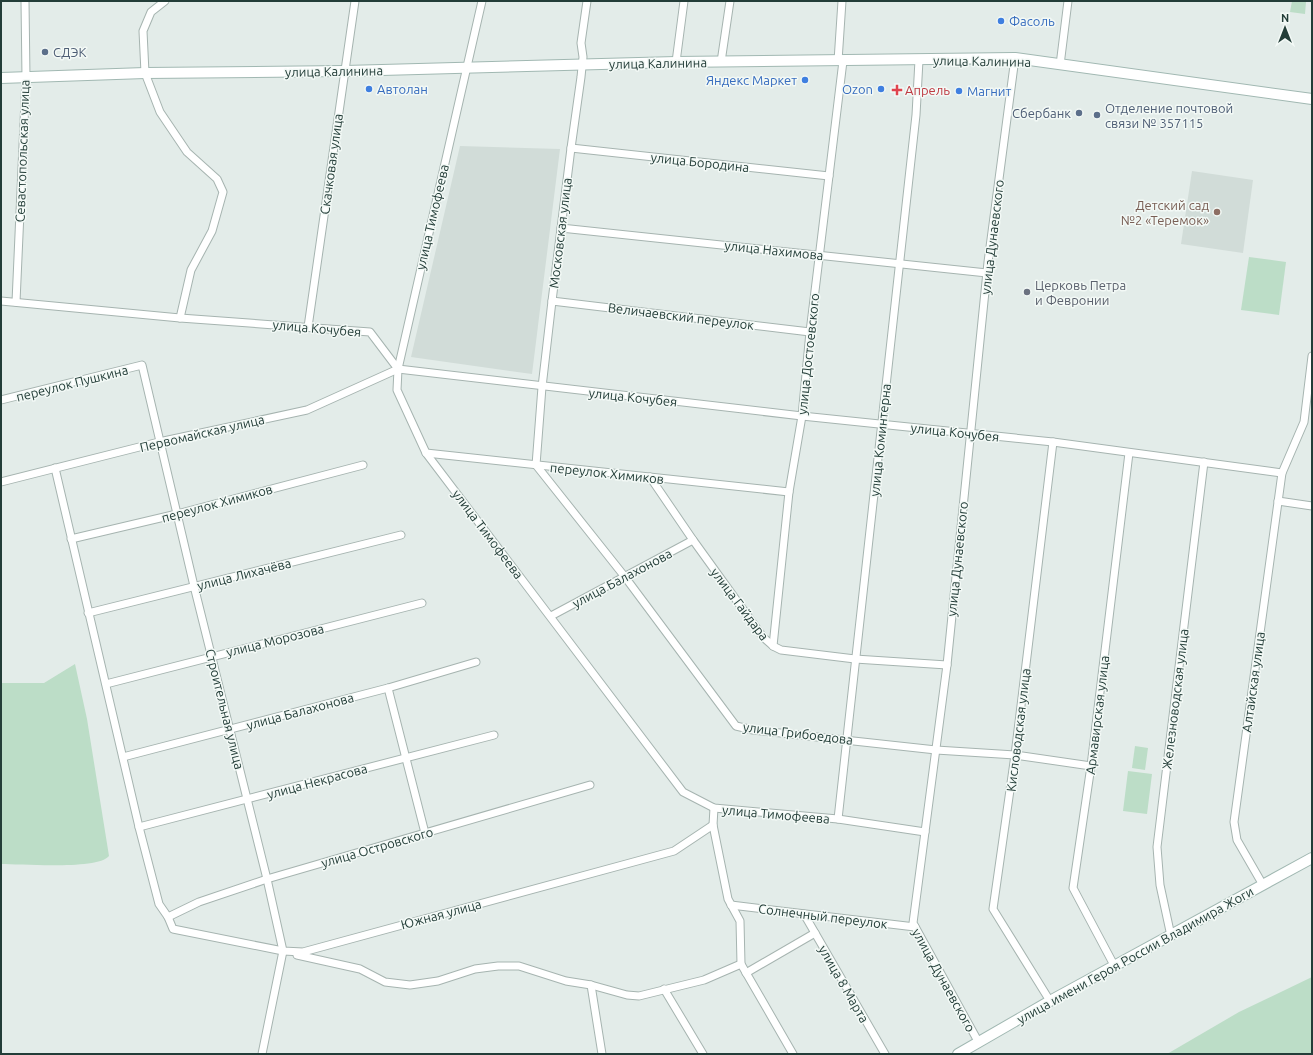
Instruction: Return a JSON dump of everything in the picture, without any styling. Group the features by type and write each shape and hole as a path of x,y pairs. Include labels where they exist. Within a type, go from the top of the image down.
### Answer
{"main road":[{"name":"улица Калинина","path":"1,78 145,73 345,71 676,62 1015,58 1312,99"},
{"name":"улица имени Героя России Владимира Жоги","path":"958,1054 1050,1001 1115,967 1312,858"}],"street":[{"name":"Севастопольская улица","path":"16,302 26,78 25,1"},
{"path":"165,1 152,12 143,31 145,73 160,112 187,152 217,179 223,192 212,231 191,270 180,318"},
{"name":"Скачковая улица","path":"308,327 356,1"},
{"name":"улица Тимофеева","path":"482,1 398,369 397,390 426,453 683,792 714,808 838,819 924,832"},
{"name":"Московская улица","path":"536,466 542,387 552,300 581,77 583,57 581,43 586,1"},
{"path":"676,62 684,1"},
{"path":"721,62 730,1"},
{"name":"улица Достоевского","path":"773,646 789,492 802,416 810,332 829,176 841,61 842,1"},
{"path":"1060,65 1068,1"},
{"name":"улица Дунаевского","path":"979,1042 913,923 946,665 987,273 1015,58"},
{"name":"улица Коминтерна","path":"838,819 916,114 919,60"},
{"name":"улица Бородина","path":"571,148 829,176"},
{"name":"улица Нахимова","path":"561,228 987,273"},
{"name":"Величаевский переулок","path":"552,300 810,332"},
{"name":"улица Кочубея","path":"1,301 180,318 370,332 398,369 542,387 802,416 1053,442 1282,473"},
{"name":"Алтайская улица","path":"1263,885 1238,840 1234,822 1282,473 1304,422 1312,356"},
{"name":"переулок Пушкина","path":"1,400 142,365"},
{"name":"Строительная улица","path":"142,365 211,657 268,879 283,951 262,1054"},
{"name":"Первомайская улица","path":"1,482 159,442 307,410 398,369"},
{"name":"Кисловодская улица","path":"1050,1001 993,909 1015,756 1053,442"},
{"name":"переулок Химиков","path":"426,453 789,492"},
{"name":"Армавирская улица","path":"1115,967 1073,888 1091,766 1129,453"},
{"name":"Железноводская улица","path":"1171,936 1160,885 1157,847 1204,462"},
{"name":"переулок Химиков","path":"71,539 177,514 363,465"},
{"name":"улица Грибоедова","path":"536,466 625,577 736,726 753,730 847,739 936,750 1015,756 1091,766"},
{"path":"55,468 139,827 159,904 168,917"},
{"name":"улица Гайдара","path":"650,477 692,540 763,637 773,646 781,650 855,659 946,665"},
{"path":"1278,501 1312,506"},
{"name":"улица Лихачёва","path":"88,614 194,586 401,535"},
{"name":"улица Балахонова","path":"551,616 692,540"},
{"name":"улица Морозова","path":"106,684 422,603"},
{"name":"улица Балахонова","path":"123,757 388,688 476,662"},
{"path":"388,688 425,833"},
{"name":"улица Некрасова","path":"139,827 494,735"},
{"name":"улица Островского","path":"168,917 198,902 268,879 590,785"},
{"path":"714,808 713,825 728,899 740,921 741,964 793,1054"},
{"name":"Южная улица","path":"168,917 173,929 283,951 303,952 674,851 713,825"},
{"name":"Солнечный переулок","path":"731,905 915,927"},
{"name":"улица 8 Марта","path":"804,914 885,1054"},
{"path":"746,973 814,933"},
{"path":"283,951 360,969 385,982 410,985 438,981 475,969 498,966 519,966 566,981 590,985 627,995 639,996 704,980 741,964"},
{"path":"590,985 602,1054"},
{"path":"664,989 703,1054"}],"shaded area":[{"path":"460,146 560,149 532,374 411,357"},
{"name":"Детский сад №2 «Теремок»","path":"1192,171 1253,180 1243,253 1181,244"}],"green space":[{"path":"1292,1 1306,2 1305,14 1290,12"},
{"path":"1249,257 1286,262 1279,315 1241,310"},
{"path":"75,664 87,719 109,856 102,860 75,865 1,864 1,683 44,683"},
{"path":"1135,746 1148,748 1145,770 1132,768"},
{"path":"1128,771 1152,774 1147,814 1123,811"},
{"path":"1312,977 1312,1054 1167,1054 1239,1012"}],"place":[{"name":"Фасоль","path":"1001,21"},
{"name":"СДЭК","path":"45,52"},
{"name":"Яндекс Маркет","path":"805,80"},
{"name":"Автолан","path":"369,89"},
{"name":"Ozon","path":"881,89"},
{"name":"Апрель","path":"897,90"},
{"name":"Магнит","path":"959,91"},
{"name":"Сбербанк","path":"1079,113"},
{"name":"Отделение почтовой связи № 357115","path":"1097,115"},
{"name":"Детский сад №2 «Теремок»","path":"1217,212"},
{"name":"Церковь Петра и Февронии","path":"1027,292"}]}
